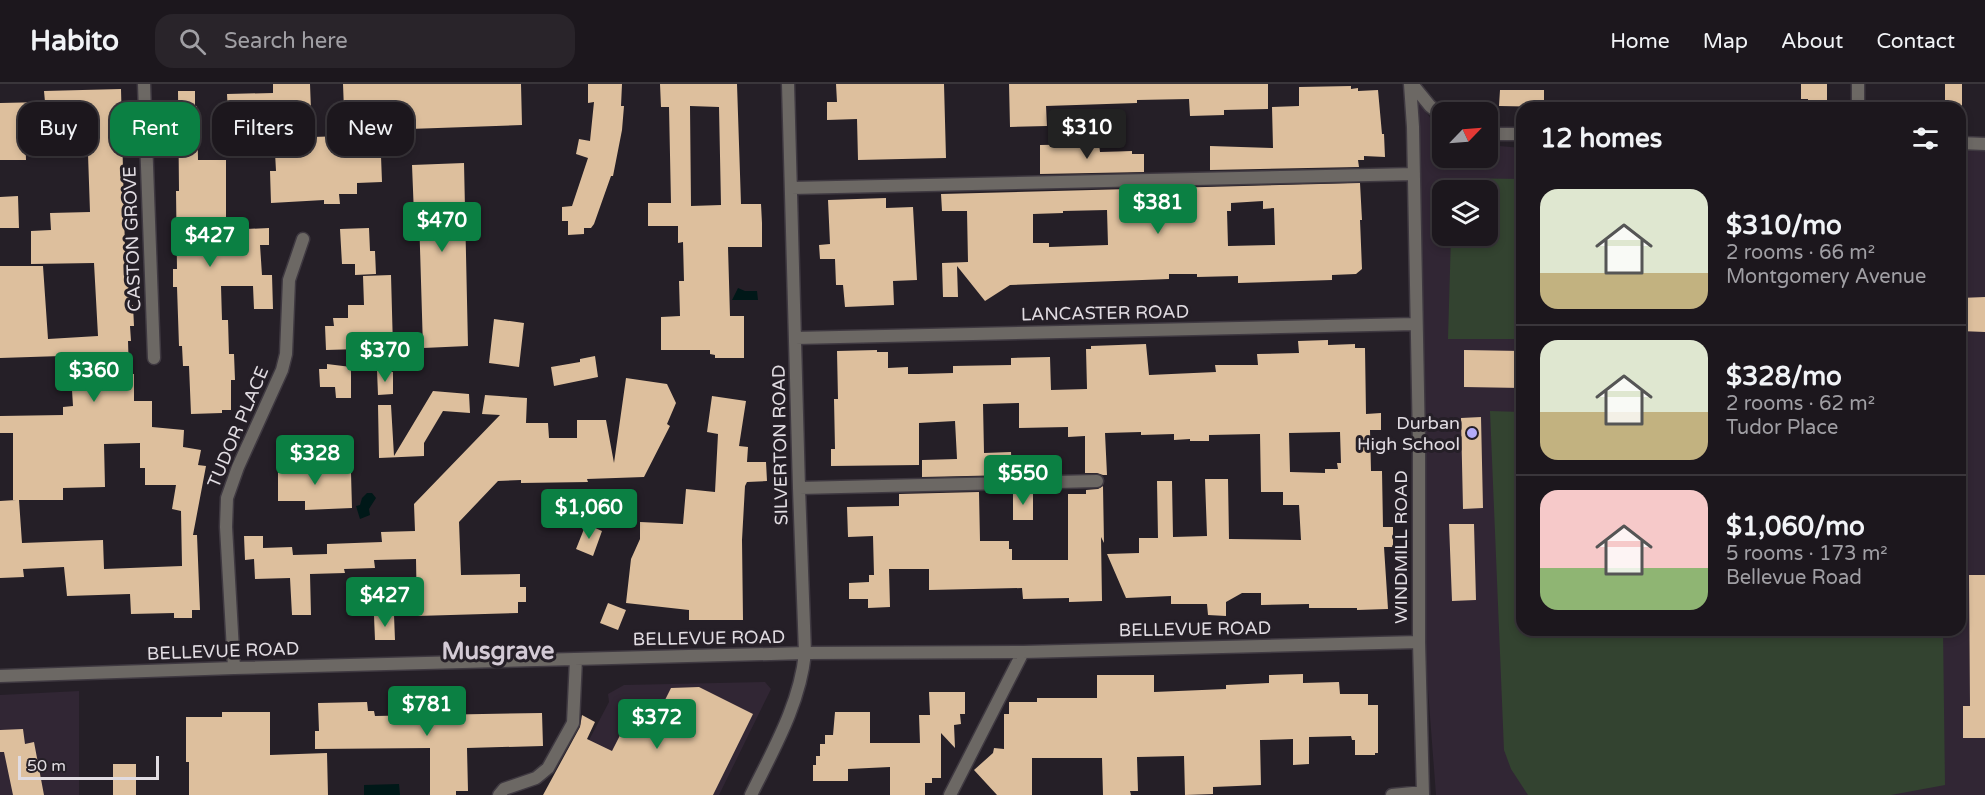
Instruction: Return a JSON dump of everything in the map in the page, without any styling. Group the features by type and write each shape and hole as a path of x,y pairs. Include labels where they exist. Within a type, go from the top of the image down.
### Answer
{"street":[{"name":"CASTON GROVE","path":"144,84 154,358"},
{"name":"SILVERTON ROAD","path":"752,795 793,708 804,667 805,653 788,84"},
{"path":"1411,84 1432,108"},
{"name":"WINDMILL ROAD","path":"1411,84 1423,793"},
{"path":"1858,84 1858,102"},
{"path":"1498,134 1516,134"},
{"path":"1966,143 1985,144"},
{"path":"790,188 1414,174"},
{"name":"TUDOR PLACE","path":"234,668 226,506 238,467 282,370 286,354 289,280 303,238"},
{"name":"LANCASTER ROAD","path":"795,338 1415,324"},
{"path":"799,488 1097,480"},
{"name":"BELLEVUE ROAD","path":"0,676 805,653 1023,652 1419,642"},
{"path":"950,795 1023,652"},
{"path":"500,795 504,789 536,778 548,768 573,723 576,659"},
{"path":"1392,795 1423,793"}],"shaded area":[{"name":"Durban High School","path":"1415,97 1432,120 1432,168 1498,168 1498,146 1516,147 1516,636 1966,636 1966,149 1985,149 1985,795 1436,795 1425,651"},
{"path":"738,288 745,291 757,291 758,300 732,300"},
{"path":"367,493 372,493 376,498 369,509 370,515 360,519 356,506 360,505"},
{"path":"765,682 771,689 719,795 560,795 609,702 608,694 624,685"},
{"path":"79,691 79,795 0,795 0,695"},
{"path":"399,784 400,795 364,795 364,785"}],"green space":[{"path":"1452,178 1516,179 1516,339 1448,339 1451,246 1498,246 1498,180 1452,180"},
{"path":"1490,411 1516,412 1516,636 1943,636 1945,785 1891,795 1528,795 1511,769 1504,750"}],"building":[{"path":"273,84 310,84 311,102 227,102 227,94 273,93"},
{"path":"343,84 521,84 522,125 414,129 414,102 344,102"},
{"path":"588,84 622,84 621,106 624,106 622,130 613,176 611,176 594,224 591,228 584,228 584,234 568,235 568,221 562,221 562,207 572,206 588,158 576,154 579,139 590,141 594,102 588,103"},
{"path":"660,84 737,84 741,204 761,204 762,223 762,247 728,247 730,316 744,316 744,358 715,358 715,355 710,354 710,350 661,350 661,317 680,316 679,281 684,281 683,242 678,243 678,226 648,226 648,203 671,203 669,107 661,107","holes":["690,106 719,107 721,205 691,206"]},
{"path":"836,84 944,84 946,158 858,160 857,119 827,120 827,102 837,102"},
{"path":"1009,84 1268,84 1268,109 1224,110 1224,115 1190,116 1189,99 1046,106 1047,126 1010,127"},
{"path":"1801,84 1827,84 1827,102 1808,102 1808,99 1801,99"},
{"path":"1945,84 1962,84 1962,102 1945,102"},
{"path":"1351,86 1351,89 1358,88 1358,91 1378,90 1385,157 1364,156 1364,160 1358,160 1359,167 1210,170 1210,146 1273,148 1272,107 1299,106 1299,87"},
{"path":"121,89 121,102 110,102 110,156 123,156 125,250 128,250 129,305 133,305 134,326 130,326 131,341 128,341 129,374 134,374 134,401 152,401 152,427 184,430 183,447 201,450 198,465 206,466 193,535 197,535 200,610 192,610 192,618 174,618 174,613 131,614 130,594 67,596 64,567 23,569 24,577 0,578 0,501 16,500 13,500 13,433 0,433 0,416 63,415 63,407 73,406 72,390 93,389 92,355 0,358 0,266 43,266 48,339 98,336 94,263 31,264 31,231 51,230 50,213 90,212 88,156 98,156 98,102 45,102 44,91","holes":["140,443 140,468 145,468 145,485 176,485 172,509 181,511 182,566 104,569 103,540 22,543 19,500 63,500 63,488 105,487 104,444"]},
{"path":"1500,90 1544,90 1544,102 1516,102 1516,106 1499,106"},
{"path":"178,91 195,91 195,102 178,102"},
{"path":"0,103 18,103 18,156 26,156 26,160 0,160"},
{"path":"315,137 327,137 327,156 381,156 382,182 357,183 357,194 339,194 340,204 324,204 324,200 271,203 270,171 276,171 275,156 315,156"},
{"path":"1099,144 1100,152 1132,151 1132,154 1144,154 1144,172 1040,174 1040,145"},
{"path":"179,156 198,156 198,160 226,160 226,230 269,228 269,245 260,245 262,275 272,275 273,309 254,309 253,286 221,286 222,320 228,320 229,354 234,354 235,380 231,380 231,410 222,410 222,413 191,414 189,366 183,366 182,346 179,346 177,287 173,287 173,269 177,269 176,191 179,191"},
{"path":"464,163 468,346 423,348 419,215 414,215 412,165"},
{"path":"1360,183 1362,269 1356,274 1332,275 1332,280 1238,283 1238,276 1197,277 1197,274 1169,274 1169,279 1010,285 985,301 957,266 958,297 943,297 942,263 968,262 967,211 942,211 941,194","holes":["1263,201 1263,209 1274,208 1275,245 1228,246 1227,211 1231,211 1231,203","1107,210 1108,245 1049,247 1049,243 1033,243 1033,214"]},
{"path":"18,196 19,228 0,228 0,197"},
{"path":"886,198 886,208 913,207 917,280 893,281 894,305 845,307 843,285 836,285 835,259 820,259 819,245 830,244 828,200"},
{"path":"369,228 370,251 375,251 376,274 355,275 355,264 342,264 340,229"},
{"path":"391,275 393,348 326,350 325,326 334,326 333,318 348,318 348,305 364,305 363,276"},
{"path":"1985,297 1985,332 1966,331 1966,298"},
{"path":"494,319 524,323 519,367 489,363"},
{"path":"1328,340 1328,345 1355,344 1355,348 1365,348 1366,414 1381,413 1381,430 1370,430 1371,471 1382,471 1383,527 1393,527 1393,547 1384,547 1388,609 1309,608 1309,604 1261,605 1261,593 1242,593 1226,602 1226,616 1208,615 1207,604 1171,604 1171,596 1126,598 1107,554 1139,553 1139,538 1158,538 1157,481 1172,481 1173,537 1207,536 1205,479 1228,479 1229,539 1301,540 1299,505 1283,505 1283,492 1261,492 1260,434 1209,435 1209,441 1190,441 1190,439 1174,440 1174,434 1105,433 1107,475 1103,475 1085,473 1085,436 1068,437 1068,427 1019,428 1019,403 983,404 984,453 1011,452 1012,475 922,477 922,460 957,459 955,421 919,423 919,465 831,466 831,449 835,449 834,399 838,399 837,351 888,352 888,368 908,367 908,374 953,373 953,366 1011,365 1011,358 1050,357 1051,390 1087,389 1086,349 1091,349 1091,346 1146,344 1149,375 1216,372 1215,365 1258,365 1257,354 1299,353 1298,341","holes":["1340,432 1341,463 1337,463 1338,469 1325,469 1325,473 1290,472 1289,433"]},
{"path":"1464,350 1516,351 1516,388 1464,387"},
{"path":"595,356 598,377 554,386 551,367 580,362 580,359"},
{"path":"327,364 351,367 351,398 336,398 335,387 320,387 319,369 327,369"},
{"path":"377,370 393,372 393,394 378,395"},
{"path":"626,378 667,384 676,403 667,424 670,426 644,477 587,479 588,482 498,481 459,522 461,575 520,574 520,587 526,587 526,602 518,602 518,613 417,616 416,559 374,560 375,568 344,569 345,573 310,574 311,615 292,615 290,578 255,579 254,559 245,560 244,536 263,536 263,548 292,547 293,555 327,554 327,544 382,542 381,532 415,531 414,504 500,415 482,414 485,395 527,398 526,423 548,423 549,438 577,438 577,420 606,420 614,463"},
{"path":"433,391 469,394 470,413 443,411 424,443 424,456 379,458 378,405 391,405 394,456"},
{"path":"712,396 746,401 739,446 748,447 747,462 766,462 767,481 747,482 745,486 742,540 743,620 689,620 689,610 626,603 631,559 640,539 640,522 683,524 686,489 715,492 718,434 707,432"},
{"path":"1481,417 1483,508 1463,509 1461,418"},
{"path":"307,454 322,454 322,472 351,473 352,508 305,510 305,501 278,501 278,467 307,467"},
{"path":"1103,486 1102,601 1069,602 1069,598 1023,599 1022,588 929,590 929,569 889,569 890,607 868,608 868,599 849,599 849,583 869,582 869,575 874,575 873,536 848,537 847,507 899,506 899,494 979,492 980,541 1009,541 1012,560 1068,560 1068,494 1086,494 1086,490"},
{"path":"1013,491 1033,491 1033,520 1013,520"},
{"path":"586,524 602,531 593,556 576,549"},
{"path":"1449,524 1474,524 1476,600 1452,601"},
{"path":"1969,575 1985,575 1985,738 1963,738 1963,706 1970,706"},
{"path":"608,603 626,610 618,630 600,623"},
{"path":"394,615 395,640 375,640 374,616"},
{"path":"1303,674 1303,683 1339,682 1340,694 1368,694 1368,705 1378,705 1378,753 1355,755 1355,740 1352,740 1351,736 1309,737 1309,764 1293,765 1293,739 1260,740 1261,785 1213,787 1213,794 1185,795 1184,756 1137,757 1138,791 1130,791 1131,795 1103,795 1102,758 1032,758 1032,795 997,795 974,770 993,753 994,748 1004,749 1004,714 1009,714 1009,702 1037,702 1037,698 1097,698 1097,675 1154,675 1154,692 1226,689 1226,685 1269,683 1269,675"},
{"path":"699,687 753,714 713,795 543,795 580,727 582,715 595,722 587,739 612,751 638,700 660,710 671,688"},
{"path":"929,692 965,692 965,714 960,714 961,724 954,725 955,748 941,733 941,778 932,778 932,783 925,783 925,795 890,795 890,767 848,769 848,781 813,781 813,765 816,765 816,756 820,756 820,744 825,744 825,735 833,735 835,712 870,712 870,743 920,743 919,715 930,715"},
{"path":"367,702 368,711 374,711 375,716 542,713 543,746 467,748 468,791 456,791 456,795 430,795 430,748 315,749 315,731 319,731 318,703"},
{"path":"222,712 270,712 270,755 327,753 328,795 189,795 186,717 222,717"},
{"path":"23,729 25,744 34,742 44,795 13,795 4,752 0,752 0,730"},
{"path":"113,764 136,764 136,795 113,795"}],"place":[{"name":"Durban High School","path":"1472,433"}],"district":[{"name":"Musgrave","path":"498,651"}]}
